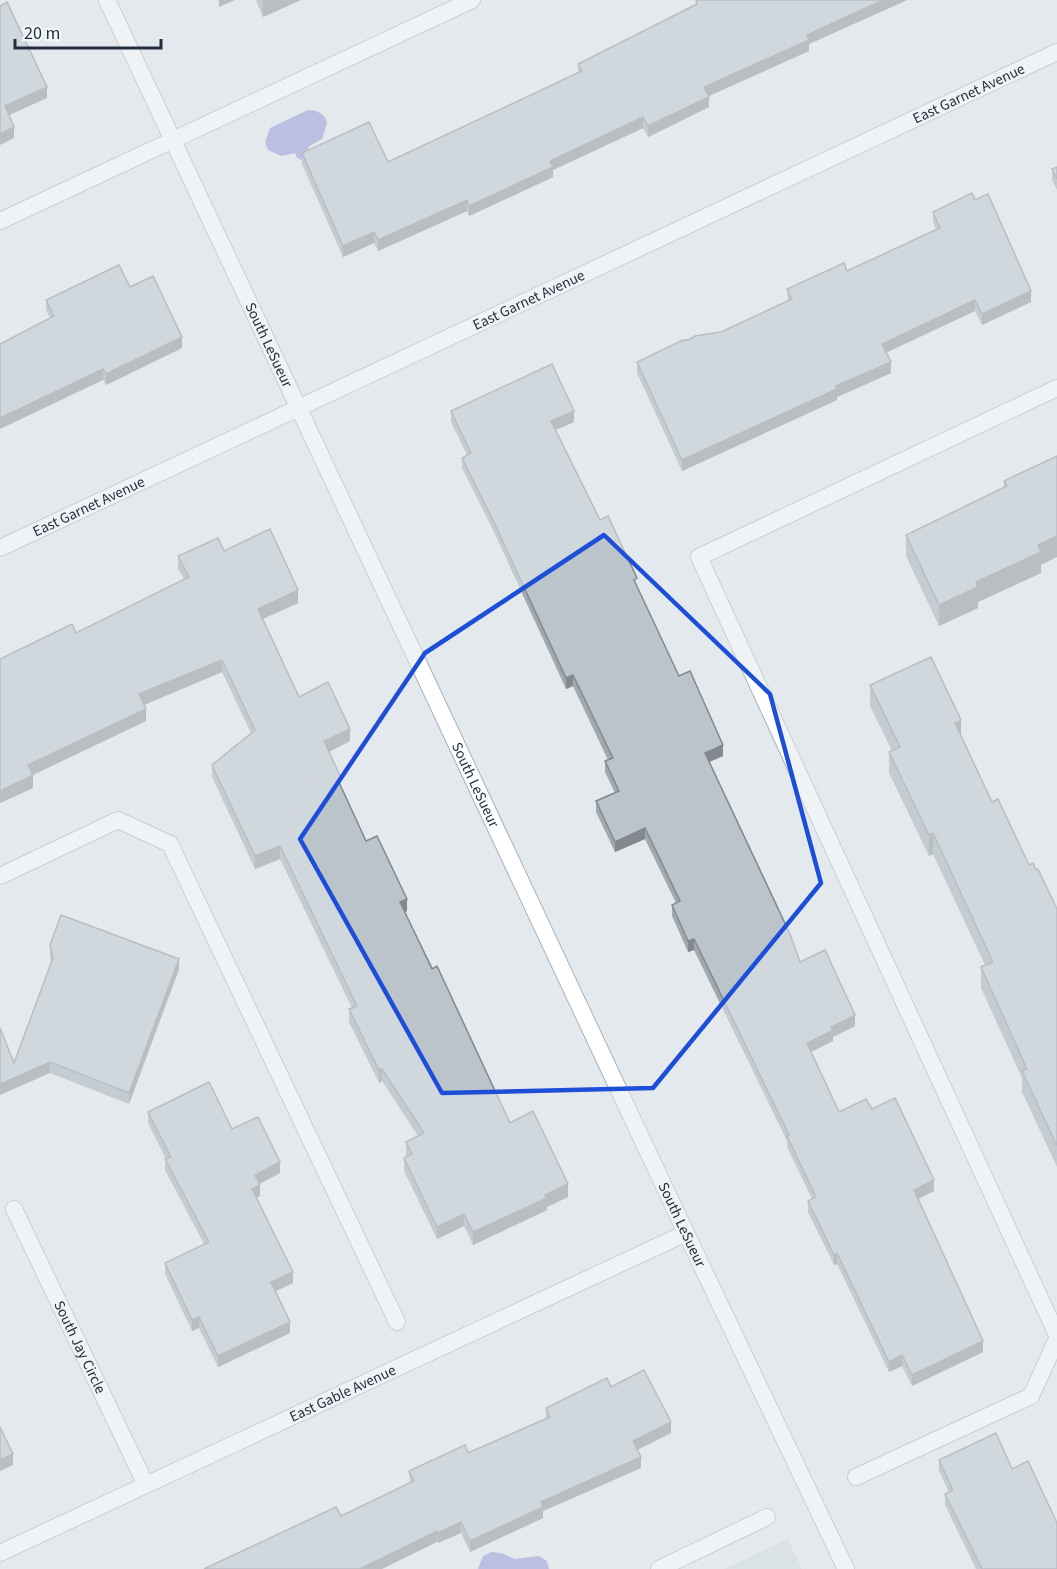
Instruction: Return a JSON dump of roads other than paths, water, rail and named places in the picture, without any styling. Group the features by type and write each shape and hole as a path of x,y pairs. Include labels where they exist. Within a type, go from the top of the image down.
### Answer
{"street":[{"name":"South LeSueur","path":"107,0 846,1569"},
{"path":"0,221 472,0"},
{"name":"East Garnet Avenue","path":"0,548 1057,52"},
{"path":"856,1477 1031,1396 1057,1337 699,557 1057,388"},
{"path":"0,876 118,820 170,844 397,1322"},
{"name":"South Jay Circle","path":"14,1209 146,1485"},
{"name":"East Gable Avenue","path":"0,1554 686,1233"},
{"path":"660,1569 767,1517"}],"water":[{"path":"308,110 320,113 325,117 327,123 322,139 308,147 311,153 304,161 297,158 295,153 281,156 268,150 265,142 270,128"},
{"path":"491,1552 501,1553 515,1559 539,1556 547,1561 549,1569 478,1569 483,1556"}]}
